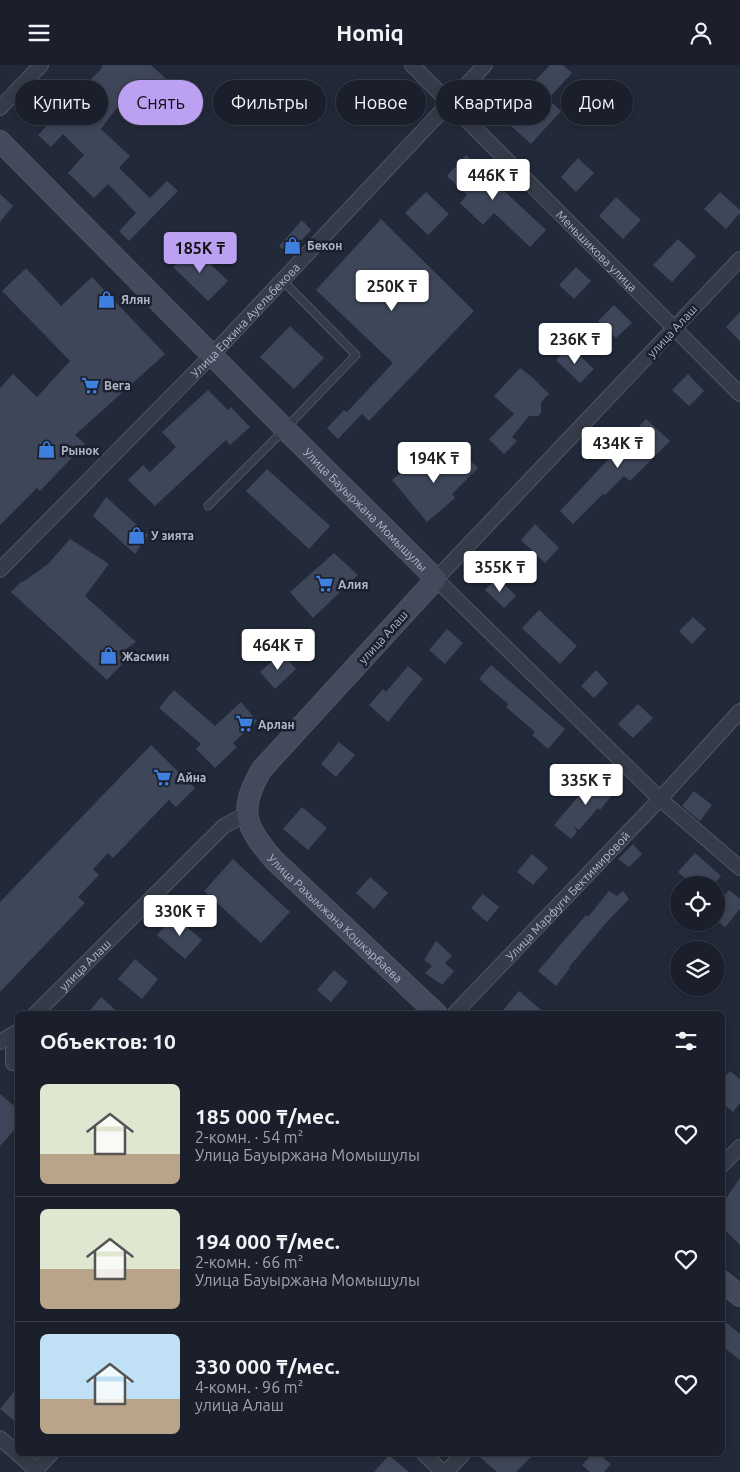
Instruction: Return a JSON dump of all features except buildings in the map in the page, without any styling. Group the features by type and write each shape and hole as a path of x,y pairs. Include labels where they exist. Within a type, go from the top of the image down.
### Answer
{"street":[{"path":"0,108 41,65"},
{"name":"Меньшикова улица","path":"412,65 436,90"},
{"name":"Улица Еркина Ауельбекова","path":"470,80 484,65"},
{"name":"Улица Еркина Ауельбекова","path":"0,570 212,355 436,117"},
{"name":"Меньшикова улица","path":"471,125 740,394"},
{"name":"Улица Бауыржана Момышулы","path":"0,141 436,579 660,799 740,868"},
{"name":"улица Алаш","path":"38,1011 224,826 246,814 247,801 262,769 436,579 740,259"},
{"name":"Улица Марфуги Бектимировой","path":"457,1011 660,799 740,711"},
{"name":"Улица Рахымжана Кошкарбаева","path":"246,814 249,825 259,843 274,860 435,1011"},
{"path":"0,1042 15,1033"},
{"path":"15,1040 12,1050 15,1065"},
{"path":"0,1051 15,1065"},
{"path":"725,1162 740,1147"},
{"path":"725,1284 740,1296"},
{"path":"0,1438 15,1451"},
{"path":"20,1456 36,1471 49,1456"},
{"path":"426,1456 445,1472 461,1456"}],"lane":[{"path":"208,505 356,355 282,280"}],"place":[{"name":"Бекон","path":"293,245"},
{"name":"Ялян","path":"107,299"},
{"name":"Вега","path":"90,385"},
{"name":"Рынок","path":"47,450"},
{"name":"У зията","path":"137,535"},
{"name":"Алия","path":"324,584"},
{"name":"Жасмин","path":"108,656"},
{"name":"Арлан","path":"244,724"},
{"name":"Айна","path":"163,777"}]}
